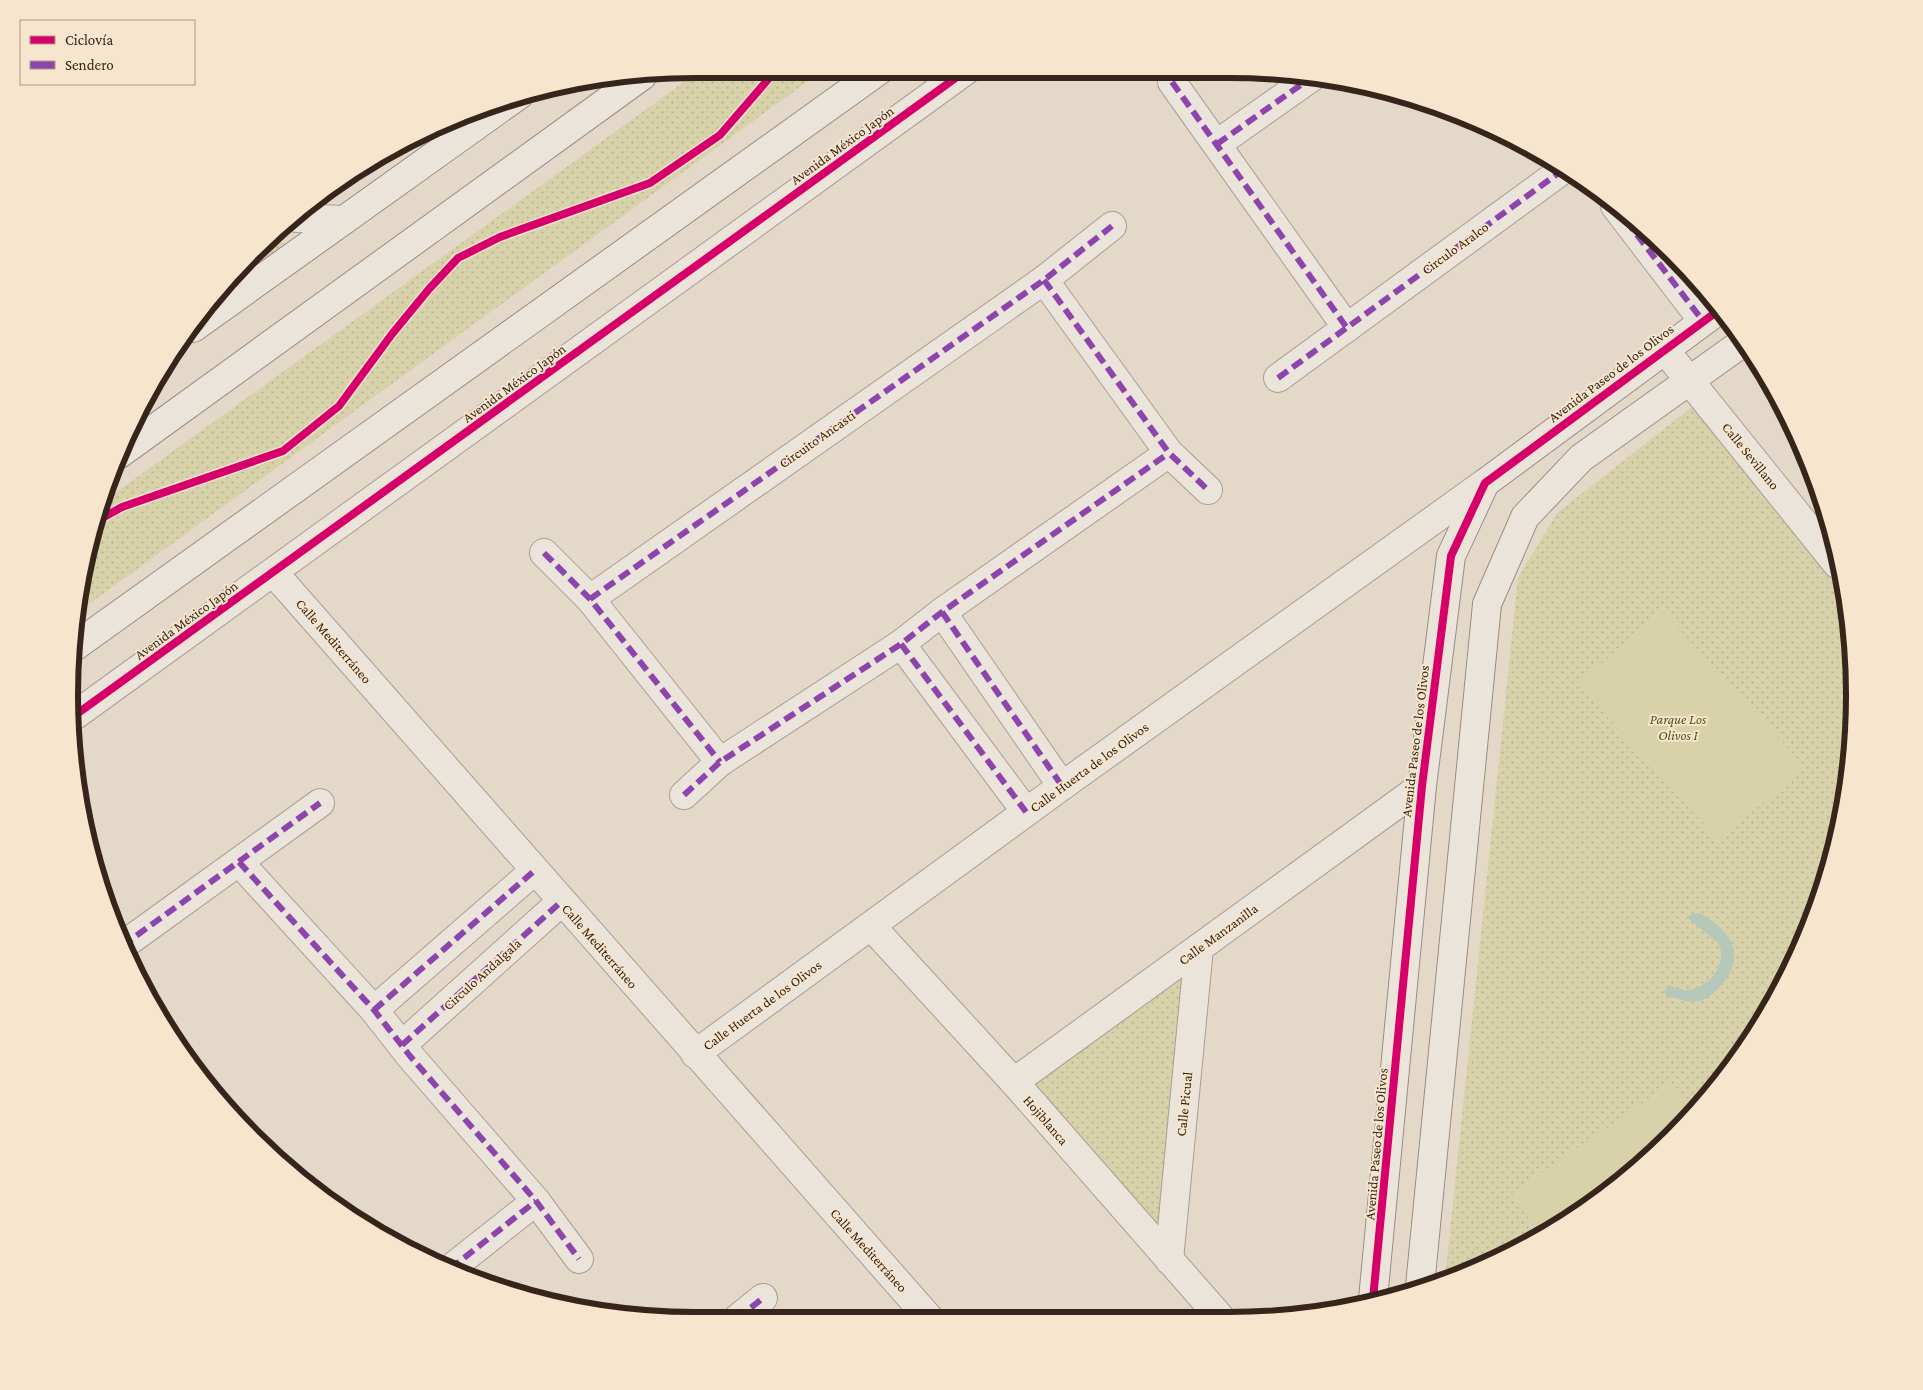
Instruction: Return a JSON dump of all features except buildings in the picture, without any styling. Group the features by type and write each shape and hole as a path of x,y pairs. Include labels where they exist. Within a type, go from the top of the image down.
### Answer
{"street":[{"path":"80,641 868,78"},
{"name":"Avenida México Japón","path":"78,713 956,78"},
{"path":"131,446 635,81"},
{"path":"1172,82 1347,328"},
{"path":"1217,144 1304,83"},
{"path":"204,320 499,110"},
{"name":"Circulo Aralco","path":"1278,378 1558,173"},
{"path":"303,218 344,220"},
{"name":"Circuito Ancasti","path":"590,599 1044,280 1112,226"},
{"path":"1645,240 1711,315"},
{"path":"1044,280 1169,453 1208,490"},
{"name":"Avenida Paseo de los Olivos","path":"1374,1294 1422,786 1451,556 1485,483 1711,315"},
{"path":"1420,1282 1487,604 1525,516 1581,458 1737,346"},
{"name":"Calle Sevillano","path":"1664,350 1829,554"},
{"path":"684,796 720,762 901,644 942,612 1169,453"},
{"name":"Calle Huerta de los Olivos","path":"695,1054 1026,812 1485,483"},
{"path":"544,553 590,599 720,762"},
{"name":"Calle Mediterráneo","path":"274,573 561,902 924,1312"},
{"path":"942,612 1062,786"},
{"path":"901,644 1026,812"},
{"name":"Calle Manzanilla","path":"1014,1082 1422,786"},
{"path":"129,941 320,803"},
{"path":"239,862 374,1010 536,1201 579,1259"},
{"path":"374,1010 534,871"},
{"name":"Circulo Andalgala","path":"402,1045 561,902"},
{"name":"Hojiblanca","path":"871,926 1014,1082 1215,1312"},
{"name":"Calle Picual","path":"1168,1260 1200,948"},
{"path":"456,1264 536,1201"},
{"path":"746,1312 763,1298"}],"green space":[{"path":"689,78 813,78 84,608 89,575 110,497"},
{"path":"275,243 289,243 240,278"},
{"name":"Parque Los Olivos I","path":"1697,403 1834,574 1840,614 1846,695 1840,776 1834,815 1824,855 1813,893 1798,931 1782,968 1763,1004 1718,1071 1665,1132 1604,1185 1537,1230 1501,1249 1446,1272 1518,578 1557,513"},
{"path":"1662,610 1804,766 1719,841 1578,684"},
{"path":"1187,971 1159,1228 1034,1084"},
{"path":"1671,1084 1687,1108 1665,1132 1604,1185 1537,1230 1512,1193"}],"shaded area":[{"path":"1699,913 1723,930 1730,939 1734,953 1731,970 1720,987 1706,998 1695,1002 1668,996 1664,991 1670,986 1686,990 1697,988 1710,979 1719,965 1721,950 1718,943 1688,918 1691,914"}],"marked path":[{"path":"1172,82 1347,328"},
{"path":"1217,144 1304,83"},
{"path":"1278,378 1558,173"},
{"path":"590,599 1044,280 1112,226"},
{"path":"1633,229 1703,321"},
{"path":"1044,280 1169,453 1208,490"},
{"path":"684,795 720,762 901,644 942,612 1169,453"},
{"path":"544,553 590,599 720,762"},
{"path":"942,612 1062,786"},
{"path":"901,644 1026,812"},
{"path":"129,941 320,803"},
{"path":"239,862 374,1010 410,1056 536,1201 579,1259"},
{"path":"374,1010 534,871"},
{"path":"402,1045 561,902"},
{"path":"456,1264 536,1201"},
{"path":"746,1312 763,1298"}],"cycle path":[{"path":"104,517 122,507 283,451 339,406 392,334 429,289 458,258 500,237 650,183 720,135 769,78"},
{"path":"78,713 956,78"},
{"path":"1373,1295 1422,786 1451,556 1485,483 1714,314"}]}
